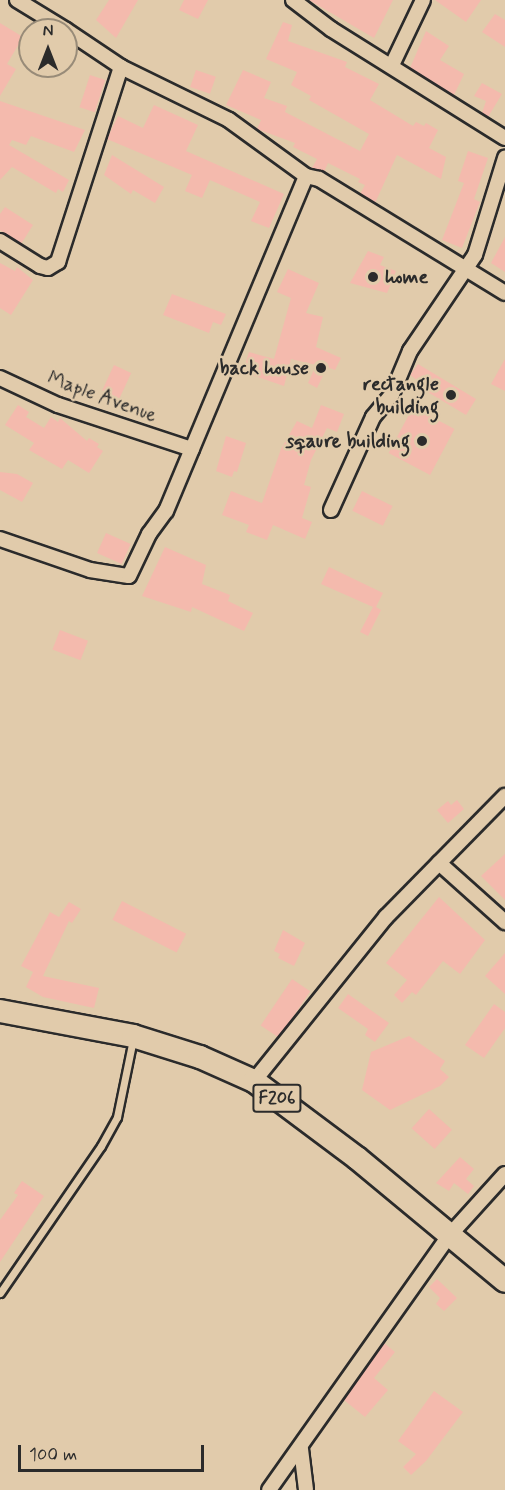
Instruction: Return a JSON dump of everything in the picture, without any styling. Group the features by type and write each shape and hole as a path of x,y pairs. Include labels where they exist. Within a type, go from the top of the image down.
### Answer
{"main road":[{"name":"F206","path":"0,1011 133,1036 200,1057 254,1081 357,1158 448,1237 505,1281"}],"street":[{"path":"17,0 46,18"},
{"path":"293,0 331,29 392,65 404,76 505,138"},
{"path":"392,65 423,0"},
{"path":"78,38 121,67 229,120 306,176 319,179 505,293"},
{"path":"0,241 40,266 48,268 58,262 121,67"},
{"path":"331,510 373,417 392,394 410,351 475,255 505,158"},
{"path":"0,538 90,570 129,576 149,534 166,511 306,176"},
{"name":"Maple Avenue","path":"0,378 58,405 192,449"},
{"path":"254,1081 386,917 505,796"},
{"path":"439,863 505,922"},
{"path":"269,1490 301,1449 448,1237 505,1174"},
{"path":"301,1449 306,1490"}],"lane":[{"path":"0,1293 101,1146 117,1117 133,1036"}],"building":[{"path":"109,0 138,0 116,38 96,20"},
{"path":"184,0 208,0 198,19 179,10"},
{"path":"309,0 393,0 374,38"},
{"path":"435,0 481,0 466,22"},
{"path":"495,14 505,20 505,47 482,32"},
{"path":"283,22 292,25 288,41 347,62 345,67 379,84 370,100 413,126 416,122 424,126 426,123 438,130 429,148 446,157 441,179 397,155 375,203 360,194 365,185 358,182 360,179 328,163 324,172 312,168 317,159 293,147 295,143 257,129 261,120 226,105 243,70 271,82 264,98 287,106 285,112 360,151 369,134 309,100 311,96 291,85 297,72 266,59"},
{"path":"0,23 18,34 18,45 7,64 16,69 0,96"},
{"path":"426,31 449,46 440,60 464,74 454,95 410,68"},
{"path":"196,70 216,77 210,94 190,87"},
{"path":"90,75 105,80 95,112 79,107"},
{"path":"482,83 502,94 488,117 482,113 486,101 474,96"},
{"path":"0,101 85,130 74,152 31,136 26,145 12,140 9,145 69,180 63,192 58,189 56,193 12,167 0,180"},
{"path":"154,105 198,125 186,151 284,194 269,228 251,221 260,202 210,180 202,198 185,191 192,175 107,139 118,116 143,128"},
{"path":"468,151 488,158 474,199 480,202 462,248 442,240 464,183 458,181"},
{"path":"112,155 164,187 155,203 133,190 131,194 104,175"},
{"path":"5,207 33,225 21,244 0,230 0,214"},
{"path":"505,237 505,272 491,263"},
{"name":"home","path":"368,251 384,257 380,265 396,271 387,293 350,283"},
{"path":"0,263 15,271 17,267 33,280 11,315 0,308"},
{"path":"288,269 319,283 306,313 323,317 316,347 341,358 335,370 327,367 317,388 308,383 316,365 291,359 284,386 243,372 249,352 274,359 291,298 277,292"},
{"path":"172,294 226,314 221,325 213,322 209,333 163,315"},
{"path":"505,359 505,391 491,384"},
{"name":"rectangle building","path":"418,364 476,399 466,415 426,391 428,388 410,375"},
{"path":"114,365 131,373 119,398 102,390"},
{"path":"18,405 29,412 26,417 44,428 51,417 58,422 60,418 87,441 89,438 99,444 97,447 103,451 89,473 68,460 62,469 29,450 34,443 5,425"},
{"path":"321,405 344,414 337,432 327,428 311,460 304,485 311,487 302,518 312,522 305,539 273,525 267,540 246,532 249,525 222,515 231,491 262,503 281,449 297,421 312,428"},
{"name":"sqaure building","path":"413,407 454,429 430,475 389,453"},
{"path":"226,436 246,443 237,472 234,471 232,477 216,471"},
{"path":"0,472 17,474 33,483 22,502 0,490"},
{"path":"362,491 393,506 383,526 352,511"},
{"path":"106,533 131,544 122,564 97,553"},
{"path":"165,547 206,565 202,584 230,595 228,601 253,613 244,631 192,607 191,612 142,596"},
{"path":"329,567 383,593 376,607 381,610 368,636 360,632 373,607 321,584"},
{"path":"60,630 88,641 80,660 52,650"},
{"path":"457,800 464,809 448,823 437,810 448,801 451,805"},
{"path":"505,854 505,900 481,876"},
{"path":"439,897 485,940 460,974 443,961 416,995 412,992 402,1003 394,995 407,980 386,963"},
{"path":"122,901 186,934 177,952 112,920"},
{"path":"69,902 81,909 72,923 69,921 43,976 99,988 94,1008 43,997 26,987 33,972 21,966 50,912 59,917"},
{"path":"283,930 305,943 294,966 278,958 280,954 274,951"},
{"path":"505,953 505,994 485,976"},
{"path":"292,979 310,991 279,1038 261,1025"},
{"path":"348,994 389,1023 375,1042 365,1035 368,1029 338,1008"},
{"path":"494,1004 505,1012 505,1028 484,1058 465,1045"},
{"path":"409,1036 445,1061 440,1069 449,1077 440,1086 390,1110 362,1090 371,1052"},
{"path":"429,1109 452,1130 435,1149 412,1128"},
{"path":"460,1157 474,1169 466,1179 474,1186 468,1194 454,1183 449,1191 436,1183"},
{"path":"22,1181 44,1196 0,1262 0,1220 18,1195 14,1193"},
{"path":"437,1279 457,1298 444,1311 436,1304 440,1298 429,1287"},
{"path":"384,1343 395,1352 374,1378 388,1390 365,1417 344,1400"},
{"path":"434,1391 463,1412 426,1461 411,1475 403,1467 416,1454 398,1441"}],"place":[{"name":"home","path":"373,277"},
{"name":"back house","path":"321,368"},
{"name":"rectangle building","path":"451,395"},
{"name":"sqaure building","path":"422,441"}]}
